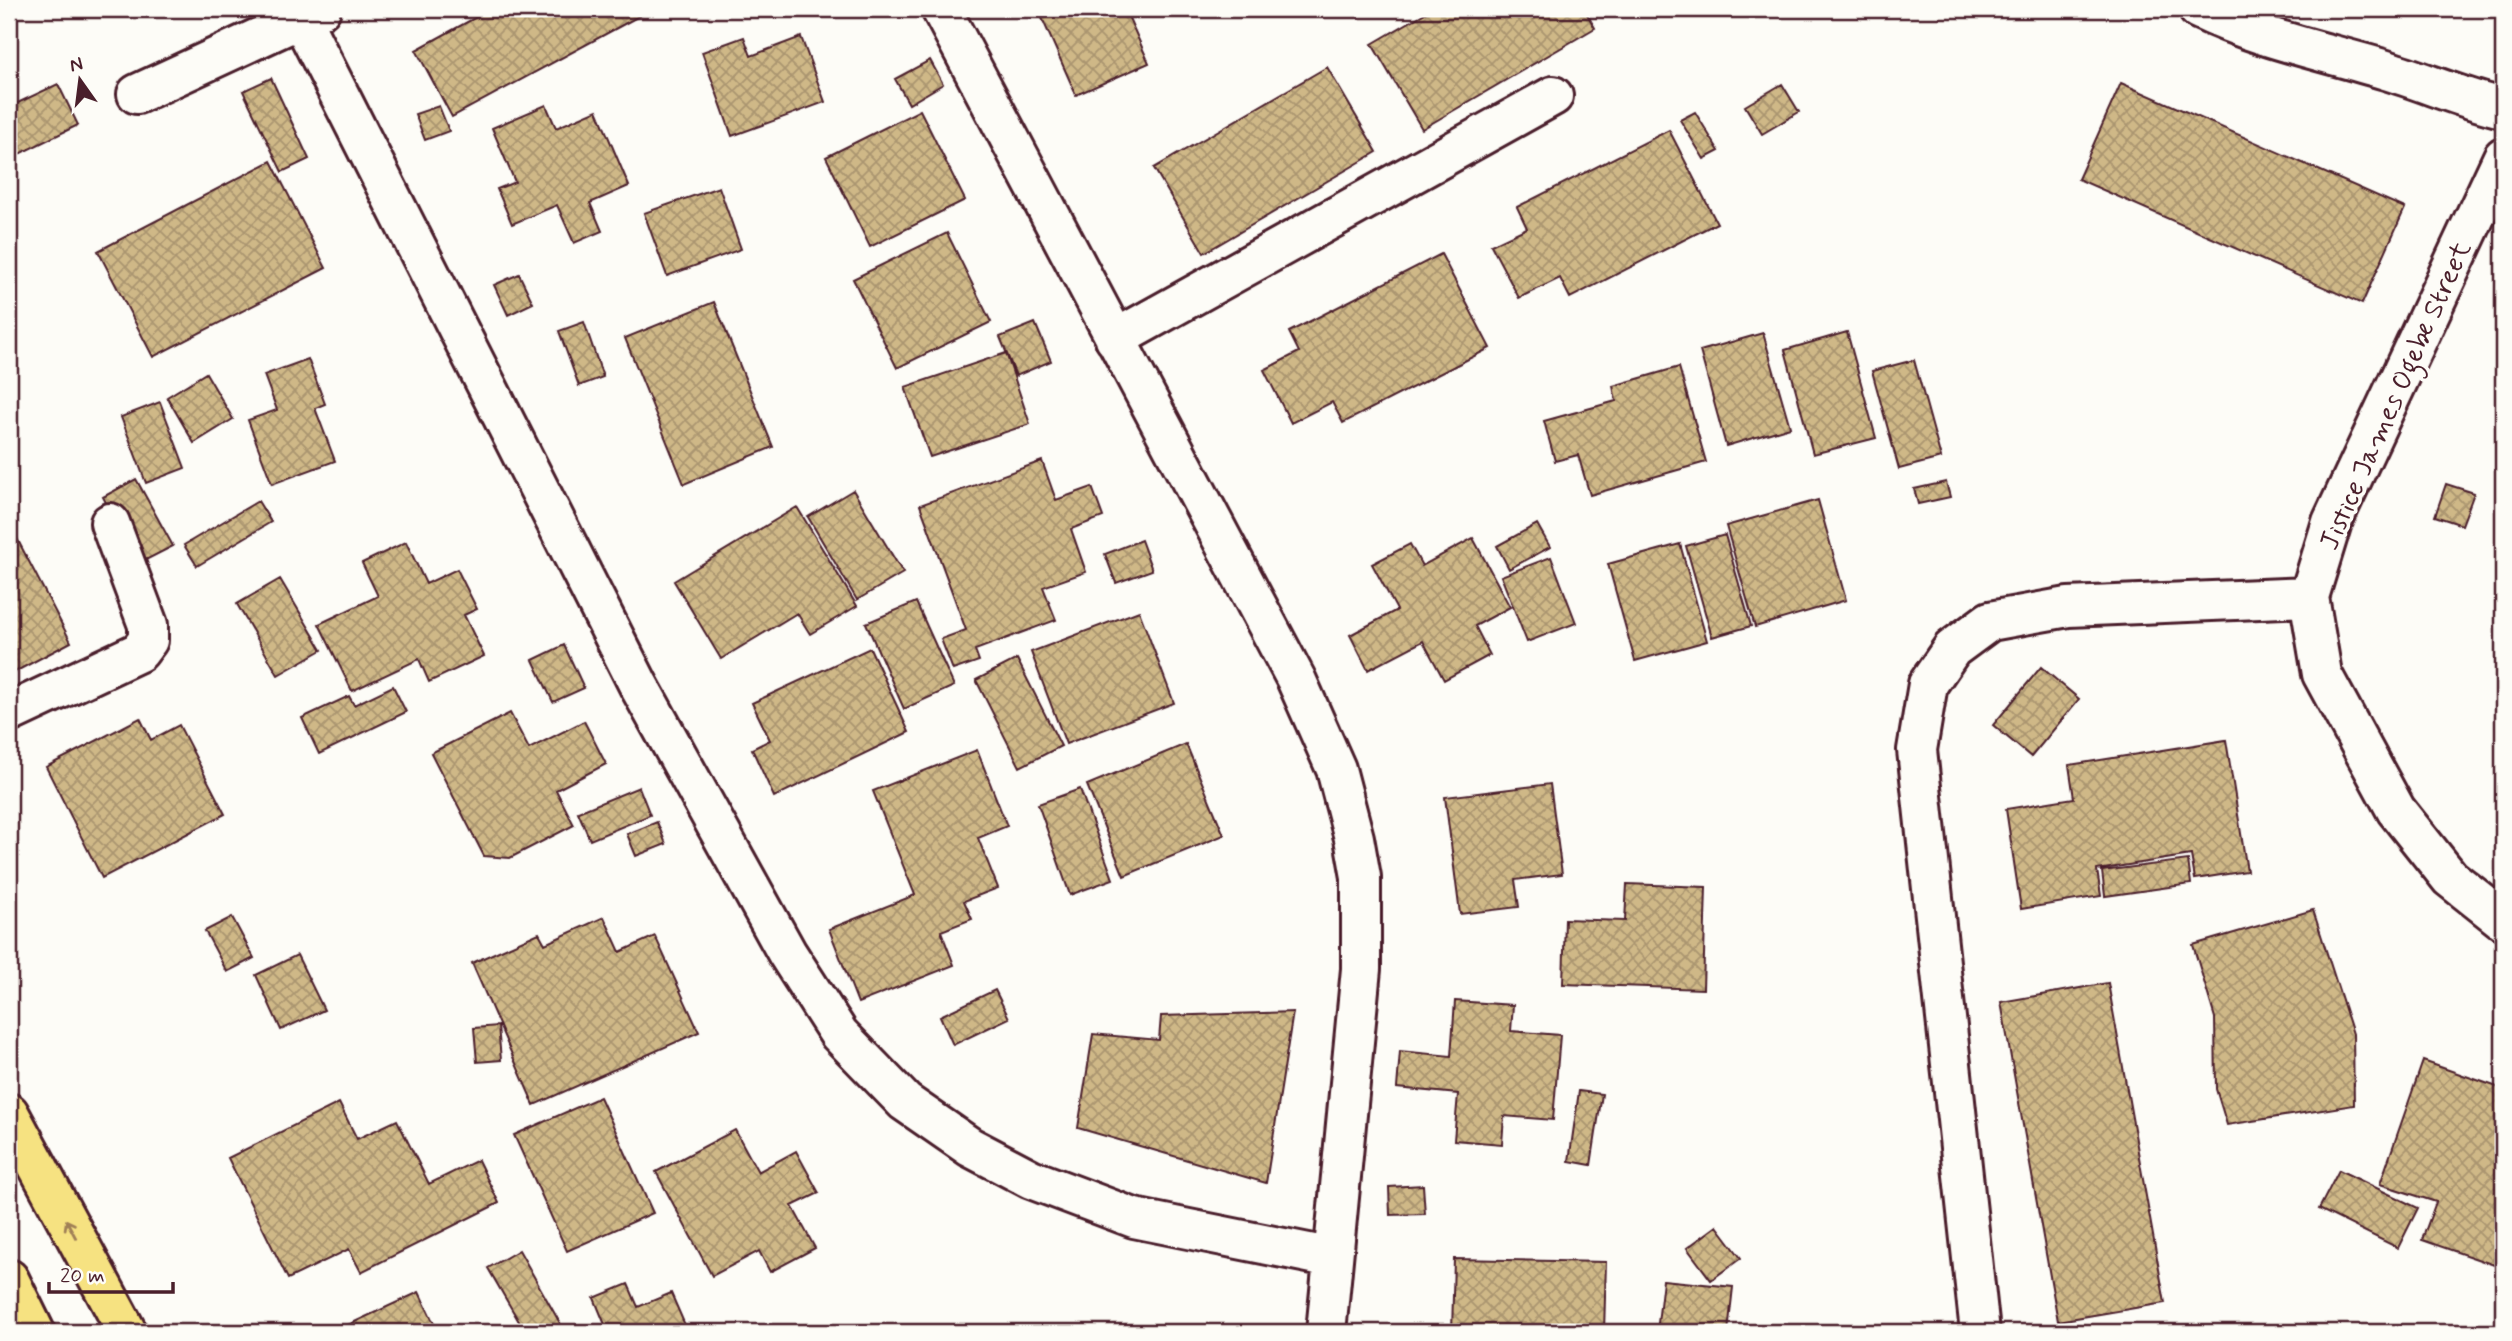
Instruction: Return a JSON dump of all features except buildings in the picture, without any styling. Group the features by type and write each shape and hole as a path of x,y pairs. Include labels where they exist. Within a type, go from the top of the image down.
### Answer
{"main road":[{"path":"9,1113 127,1332"},
{"path":"9,1279 35,1332"}],"street":[{"path":"941,9 1296,679 1336,769 1361,877 1361,969 1326,1332"},
{"path":"2198,9 2233,26 2389,71 2467,100 2503,108"},
{"path":"137,94 311,14 639,686 787,953 839,1034 905,1102 970,1147 1031,1180 1133,1218 1334,1258"},
{"path":"1115,339 1553,96"},
{"name":"Jistice James Ogebe Street","path":"2309,597 2332,522 2503,157"},
{"path":"9,713 139,652 148,640 148,625 110,523"},
{"path":"1980,1332 1917,750 1928,684 1952,649 1990,621 2068,607 2309,597 2322,674 2396,810 2450,878 2503,919"}]}
